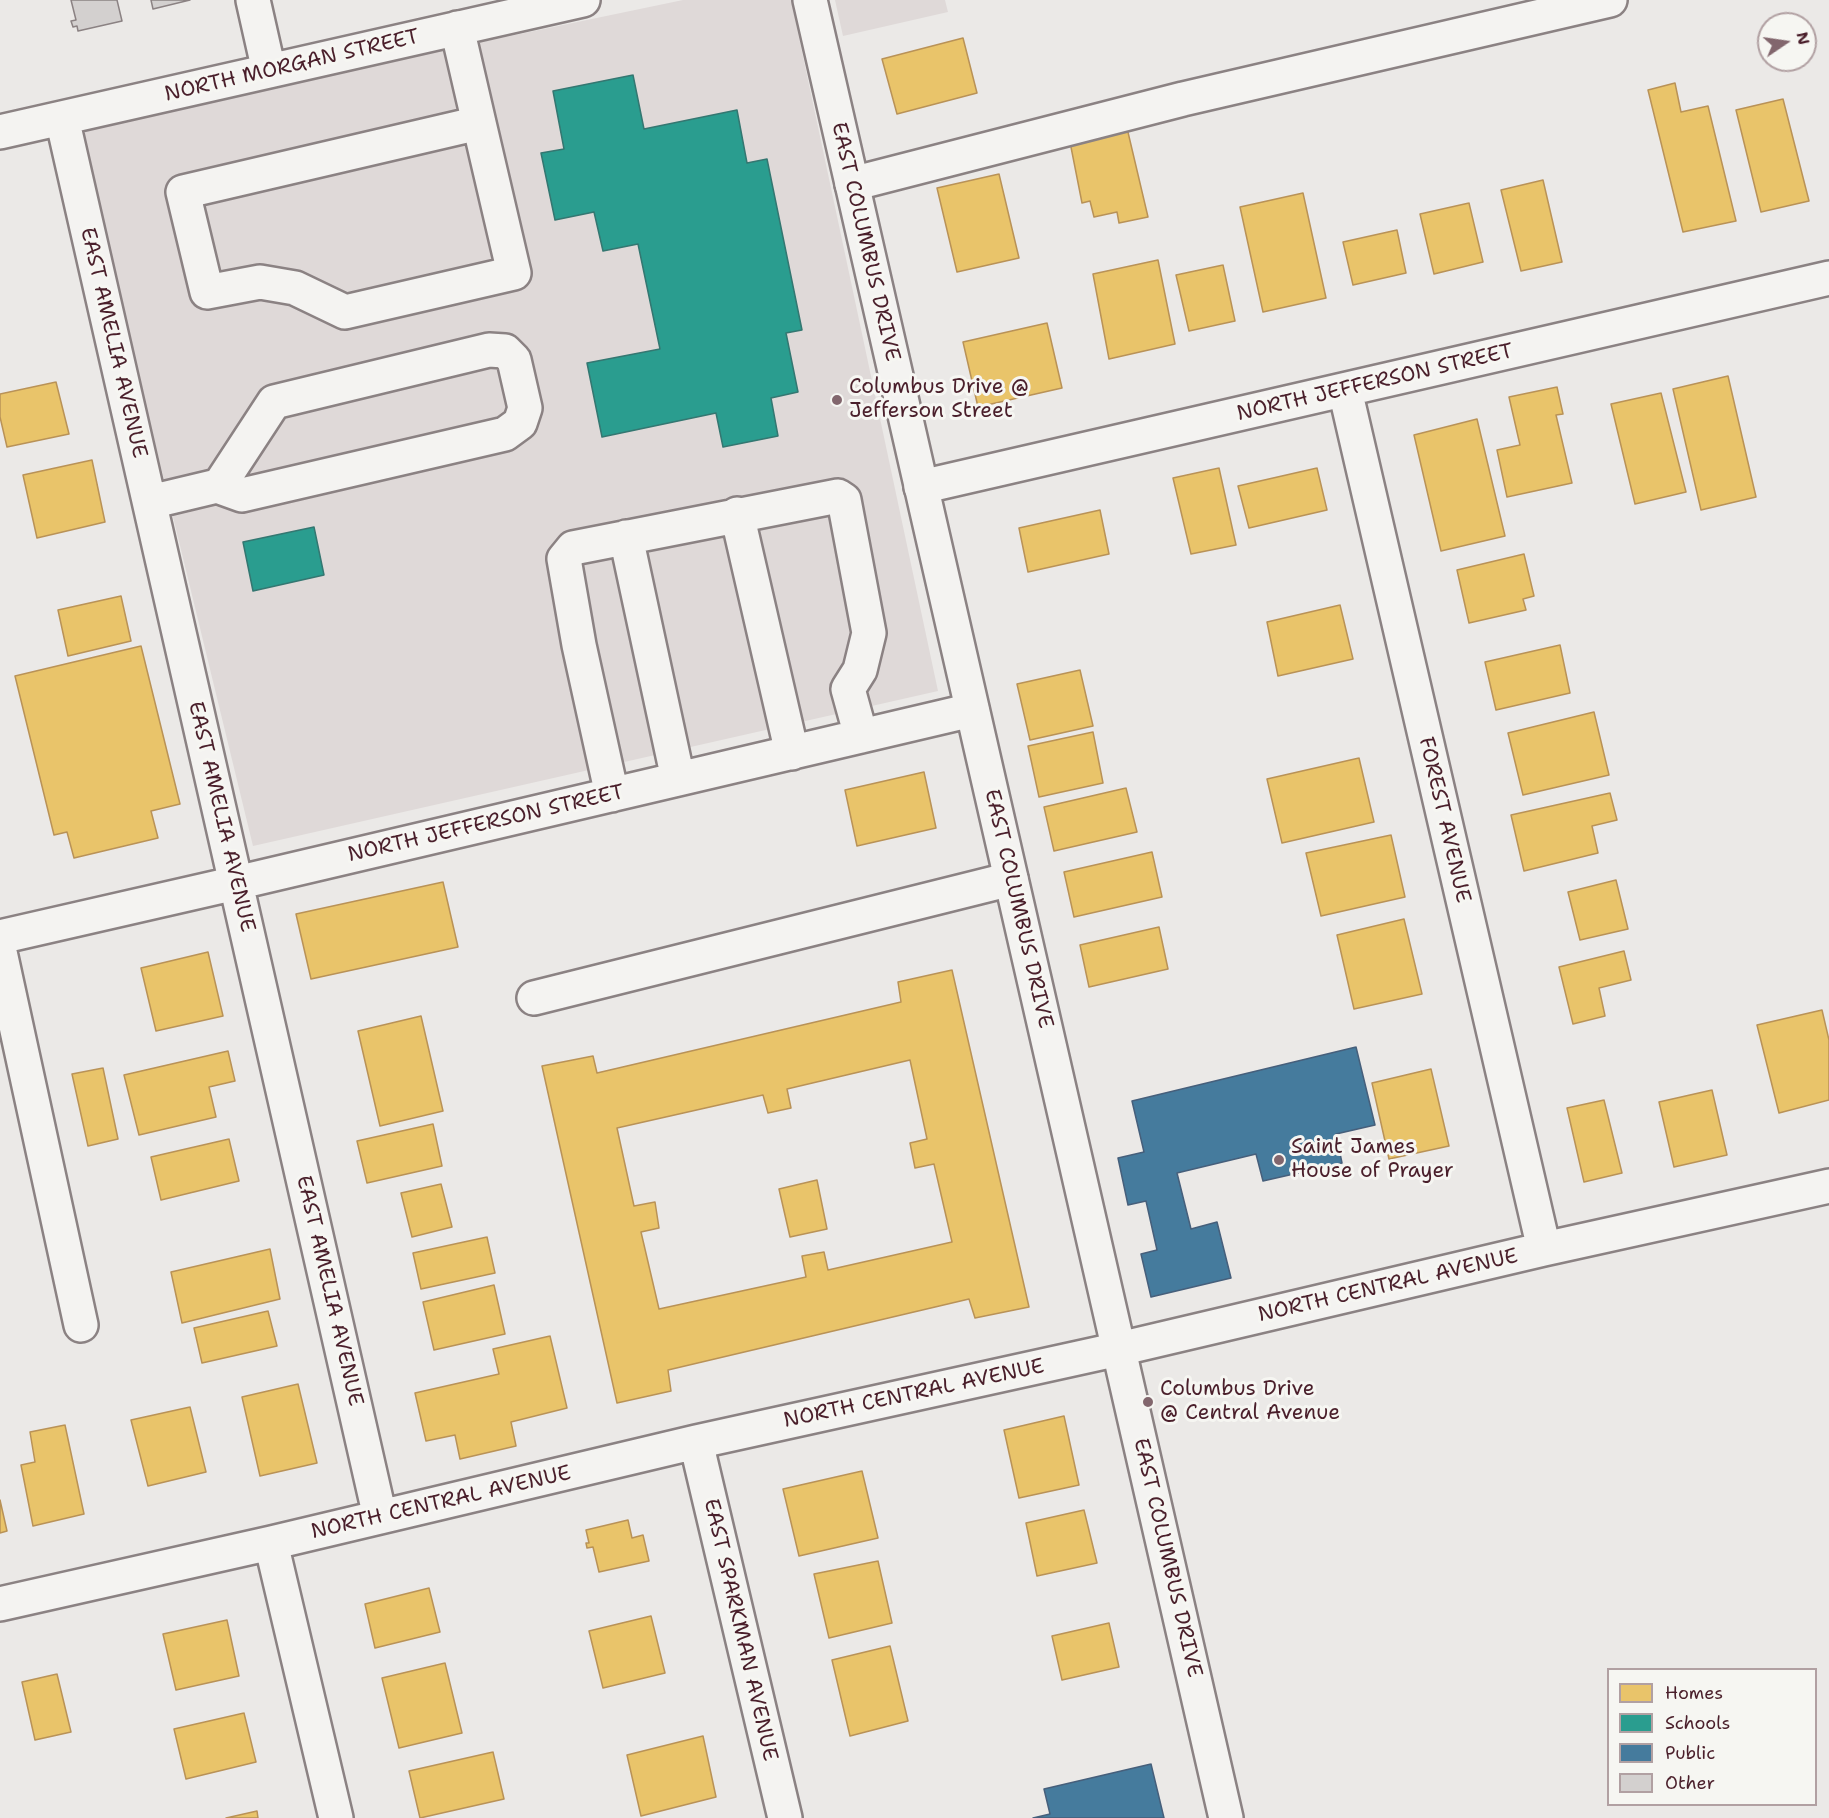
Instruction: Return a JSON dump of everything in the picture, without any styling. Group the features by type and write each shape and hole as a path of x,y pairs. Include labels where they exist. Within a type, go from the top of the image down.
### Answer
{"street":[{"path":"253,0 269,71"},
{"name":"NORTH MORGAN STREET","path":"0,132 584,0"},
{"name":"EAST COLUMBUS DRIVE","path":"810,0 1226,1818"},
{"path":"852,184 1183,99 1610,0"},
{"path":"457,28 514,273 345,312 295,288 260,282 207,291 183,192 479,123"},
{"name":"EAST AMELIA AVENUE","path":"62,118 380,1517"},
{"name":"NORTH JEFFERSON STREET","path":"921,487 1829,278"},
{"path":"150,502 219,486 242,495 505,434 520,423 525,408 514,360 505,351 489,350 274,402 219,486"},
{"name":"FOREST AVENUE","path":"1345,390 1544,1249"},
{"path":"612,795 579,645 564,559 573,548 838,496 844,500 869,633 860,670 849,689 861,736"},
{"path":"737,514 792,753"},
{"path":"626,537 678,779"},
{"name":"NORTH JEFFERSON STREET","path":"0,937 972,710"},
{"path":"534,998 1011,879"},
{"path":"0,952 81,1325"},
{"name":"NORTH CENTRAL AVENUE","path":"0,1604 272,1543 696,1442 1119,1349 1544,1249 1829,1186"},
{"name":"EAST SPARKMAN AVENUE","path":"696,1442 784,1818"},
{"path":"272,1543 336,1818"}],"shaded area":[{"path":"683,0 791,0 938,691 253,846 78,126"},
{"path":"835,0 945,0 948,12 843,36"}],"building: Homes":[{"path":"963,38 977,93 897,114 882,59"},
{"path":"1675,83 1681,112 1708,106 1736,221 1683,232 1648,90"},
{"path":"1783,99 1809,201 1761,212 1736,110"},
{"path":"1127,128 1148,217 1119,223 1117,212 1094,217 1090,201 1082,203 1070,142"},
{"path":"999,174 1019,258 957,272 937,188"},
{"path":"1543,180 1562,262 1521,271 1501,190"},
{"path":"1303,193 1326,298 1263,312 1240,207"},
{"path":"1469,203 1483,262 1434,274 1420,214"},
{"path":"1397,230 1406,273 1353,285 1343,242"},
{"path":"1158,260 1175,344 1109,359 1093,274"},
{"path":"1223,265 1235,321 1189,331 1176,275"},
{"path":"1047,323 1062,388 978,407 963,342"},
{"path":"1728,376 1756,497 1701,510 1673,389"},
{"path":"56,382 69,434 7,447 0,417 0,394"},
{"path":"1557,387 1563,414 1556,415 1572,483 1507,497 1497,450 1520,445 1509,397"},
{"path":"1661,393 1686,492 1635,504 1611,404"},
{"path":"1477,419 1505,536 1441,551 1414,435"},
{"path":"92,460 105,522 37,538 23,475"},
{"path":"1219,468 1236,545 1191,554 1173,478"},
{"path":"1317,468 1327,510 1249,528 1238,486"},
{"path":"1100,510 1109,554 1028,572 1019,528"},
{"path":"1524,554 1534,596 1523,599 1526,610 1469,623 1457,570"},
{"path":"121,596 131,641 68,656 58,610"},
{"path":"1340,605 1353,659 1278,676 1267,622"},
{"path":"1560,645 1570,693 1496,710 1485,662"},
{"path":"141,646 180,804 151,811 158,838 74,858 67,832 54,835 15,676"},
{"path":"1080,670 1093,726 1030,740 1017,684"},
{"path":"1594,712 1609,775 1523,795 1508,733"},
{"path":"1093,732 1103,783 1039,797 1028,746"},
{"path":"1359,758 1374,822 1282,843 1267,779"},
{"path":"924,772 936,828 857,846 845,790"},
{"path":"1126,788 1137,832 1054,851 1044,807"},
{"path":"1610,793 1617,820 1592,826 1598,853 1524,871 1511,815"},
{"path":"1391,835 1405,897 1321,916 1306,853"},
{"path":"1152,852 1162,897 1074,917 1064,872"},
{"path":"1616,880 1628,929 1580,940 1568,892"},
{"path":"443,882 458,947 311,979 296,914"},
{"path":"1404,919 1422,994 1354,1009 1337,935"},
{"path":"1159,927 1168,969 1089,987 1080,945"},
{"path":"1624,951 1631,980 1599,988 1605,1016 1573,1024 1559,967"},
{"path":"208,952 223,1016 156,1031 141,968"},
{"path":"952,970 1029,1307 975,1318 969,1299 668,1370 671,1391 617,1403 542,1066 593,1056 597,1073 901,1002 898,982","holes":["910,1060 927,1139 910,1143 915,1168 934,1164 952,1242 828,1270 824,1252 802,1256 806,1277 659,1309 641,1232 659,1228 655,1202 634,1206 617,1128 763,1095 768,1113 791,1108 787,1089"]},
{"path":"1822,1010 1829,1040 1829,1100 1779,1113 1757,1025"},
{"path":"421,1016 443,1111 380,1126 358,1031"},
{"path":"228,1051 235,1081 209,1087 216,1117 139,1135 124,1075"},
{"path":"103,1068 118,1139 88,1146 72,1074"},
{"path":"1431,1069 1449,1146 1389,1159 1372,1083"},
{"path":"1712,1090 1727,1155 1674,1167 1659,1102"},
{"path":"1604,1100 1622,1173 1584,1182 1567,1108"},
{"path":"433,1124 442,1166 367,1183 357,1141"},
{"path":"229,1139 239,1181 161,1200 151,1157"},
{"path":"817,1180 827,1229 790,1237 779,1189"},
{"path":"441,1184 452,1227 412,1237 401,1193"},
{"path":"487,1237 495,1273 421,1289 413,1253"},
{"path":"270,1249 280,1299 182,1323 171,1272"},
{"path":"494,1285 505,1334 434,1350 423,1302"},
{"path":"268,1311 277,1346 202,1363 194,1328"},
{"path":"550,1336 567,1408 511,1422 516,1446 460,1459 455,1435 426,1441 415,1393 499,1374 493,1349"},
{"path":"298,1384 317,1463 260,1476 242,1397"},
{"path":"190,1407 206,1472 148,1486 131,1420"},
{"path":"1064,1416 1079,1485 1019,1498 1004,1430"},
{"path":"65,1425 84,1514 33,1526 21,1465 35,1462 30,1432"},
{"path":"862,1471 878,1538 799,1556 783,1489"},
{"path":"0,1500 7,1531 0,1533"},
{"path":"1084,1510 1097,1563 1037,1576 1026,1523"},
{"path":"628,1520 632,1538 643,1535 649,1561 599,1572 593,1547 587,1548 586,1543 589,1543 586,1530"},
{"path":"878,1561 892,1623 829,1638 814,1574"},
{"path":"429,1588 440,1632 375,1648 365,1604"},
{"path":"651,1616 665,1673 603,1688 589,1631"},
{"path":"227,1620 239,1676 176,1690 163,1634"},
{"path":"1109,1623 1119,1667 1062,1680 1052,1636"},
{"path":"890,1646 908,1721 850,1736 832,1660"},
{"path":"445,1663 462,1733 399,1748 382,1678"},
{"path":"57,1674 71,1732 35,1740 22,1682"},
{"path":"244,1713 256,1762 186,1779 174,1729"},
{"path":"703,1736 716,1797 641,1816 627,1755"},
{"path":"493,1752 504,1799 420,1818 409,1771"},
{"path":"257,1811 258,1818 226,1818"}],"building: Schools":[{"path":"633,75 644,129 737,110 747,163 767,159 802,330 786,333 798,392 771,398 778,436 723,447 716,413 602,437 587,363 660,349 638,244 603,251 594,212 555,220 541,153 564,149 553,91"},
{"path":"314,527 324,575 253,591 243,542"}],"building: Public":[{"path":"1356,1047 1375,1125 1336,1134 1342,1163 1263,1181 1256,1154 1177,1173 1191,1229 1217,1222 1231,1278 1151,1297 1141,1254 1157,1250 1146,1201 1128,1205 1118,1158 1144,1152 1132,1101"},
{"path":"1151,1764 1164,1818 1033,1818 1050,1814 1044,1789"}],"building: Other":[{"path":"71,0 117,0 122,21 78,31 77,26 73,27 71,21 76,20"},
{"path":"151,0 190,0 153,9"}],"place":[{"name":"Columbus Drive @ Jefferson Street","path":"837,400"},
{"name":"Saint James House of Prayer","path":"1279,1160"},
{"name":"Columbus Drive @ Central Avenue","path":"1148,1402"}]}
